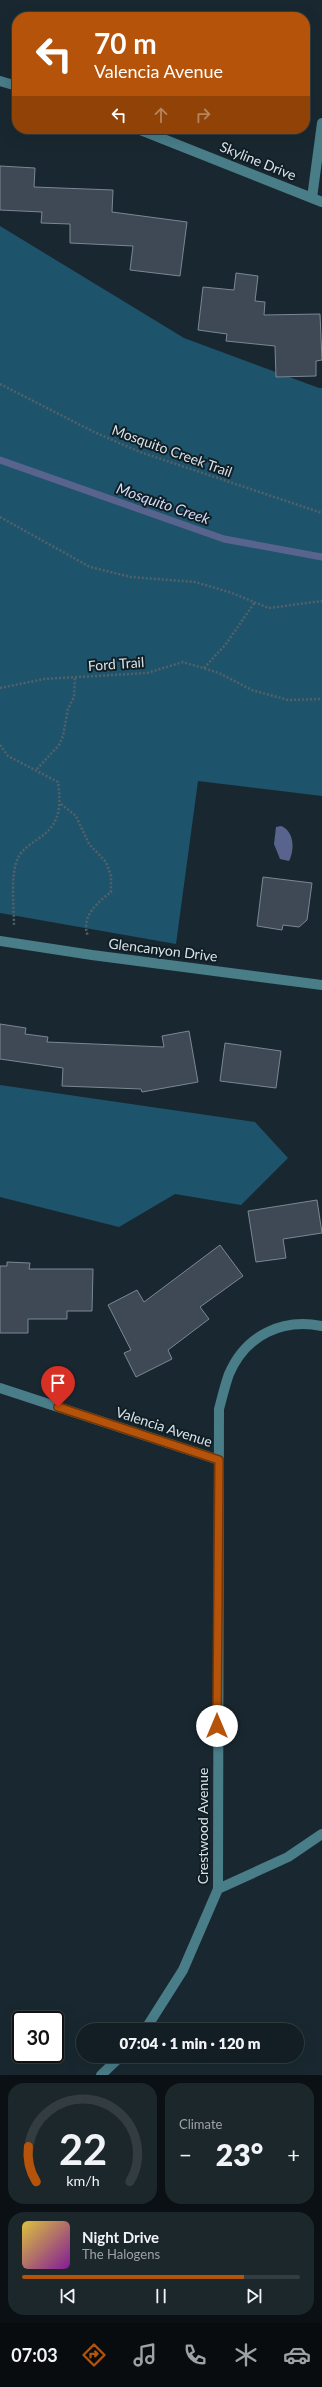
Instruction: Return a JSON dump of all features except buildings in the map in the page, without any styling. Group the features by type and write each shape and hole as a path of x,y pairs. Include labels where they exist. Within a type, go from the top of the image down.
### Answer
{"street":[{"path":"0,82 12,85"},
{"path":"312,198 322,123"},
{"name":"Skyline Drive","path":"151,134 322,202"},
{"name":"Glencanyon Drive","path":"0,940 92,955 322,985"},
{"name":"Valencia Avenue","path":"0,1388 219,1460 219,1409 230,1373 249,1344 271,1329 303,1322 322,1326"},
{"name":"Crestwood Avenue","path":"149,2023 183,1970 218,1889 219,1460"},
{"path":"218,1889 288,1858 322,1834"},
{"path":"101,2075 114,2063"}],"path":[{"name":"Mosquito Creek Trail","path":"0,384 94,432 140,452 322,513"},
{"path":"0,516 90,567 130,577 196,582 269,608 322,601"},
{"path":"204,668 226,644 255,602"},
{"name":"Ford Trail","path":"0,688 44,678 147,673 183,662 219,673 252,690 288,700 322,699"},
{"path":"37,769 59,745 63,736 68,709 74,697 75,677"},
{"path":"0,745 8,756 37,769 58,782 61,804 55,821 46,834 27,846 18,858 14,875 14,943"},
{"path":"61,804 76,816 89,844 106,862 111,876 111,892 90,911 86,932 92,955"}],"shaded area":[{"path":"0,226 184,338 322,388 322,796 198,781 176,944 0,913"},
{"path":"281,826 289,832 291,836 293,846 289,861 280,859 274,844 276,827"},
{"path":"0,1085 255,1122 288,1158 241,1205 175,1194 119,1227 0,1197"}],"waterway":[{"name":"Mosquito Creek","path":"0,460 224,539 322,557"}],"route":[{"path":"58,1407 219,1460 217,1726"}]}
